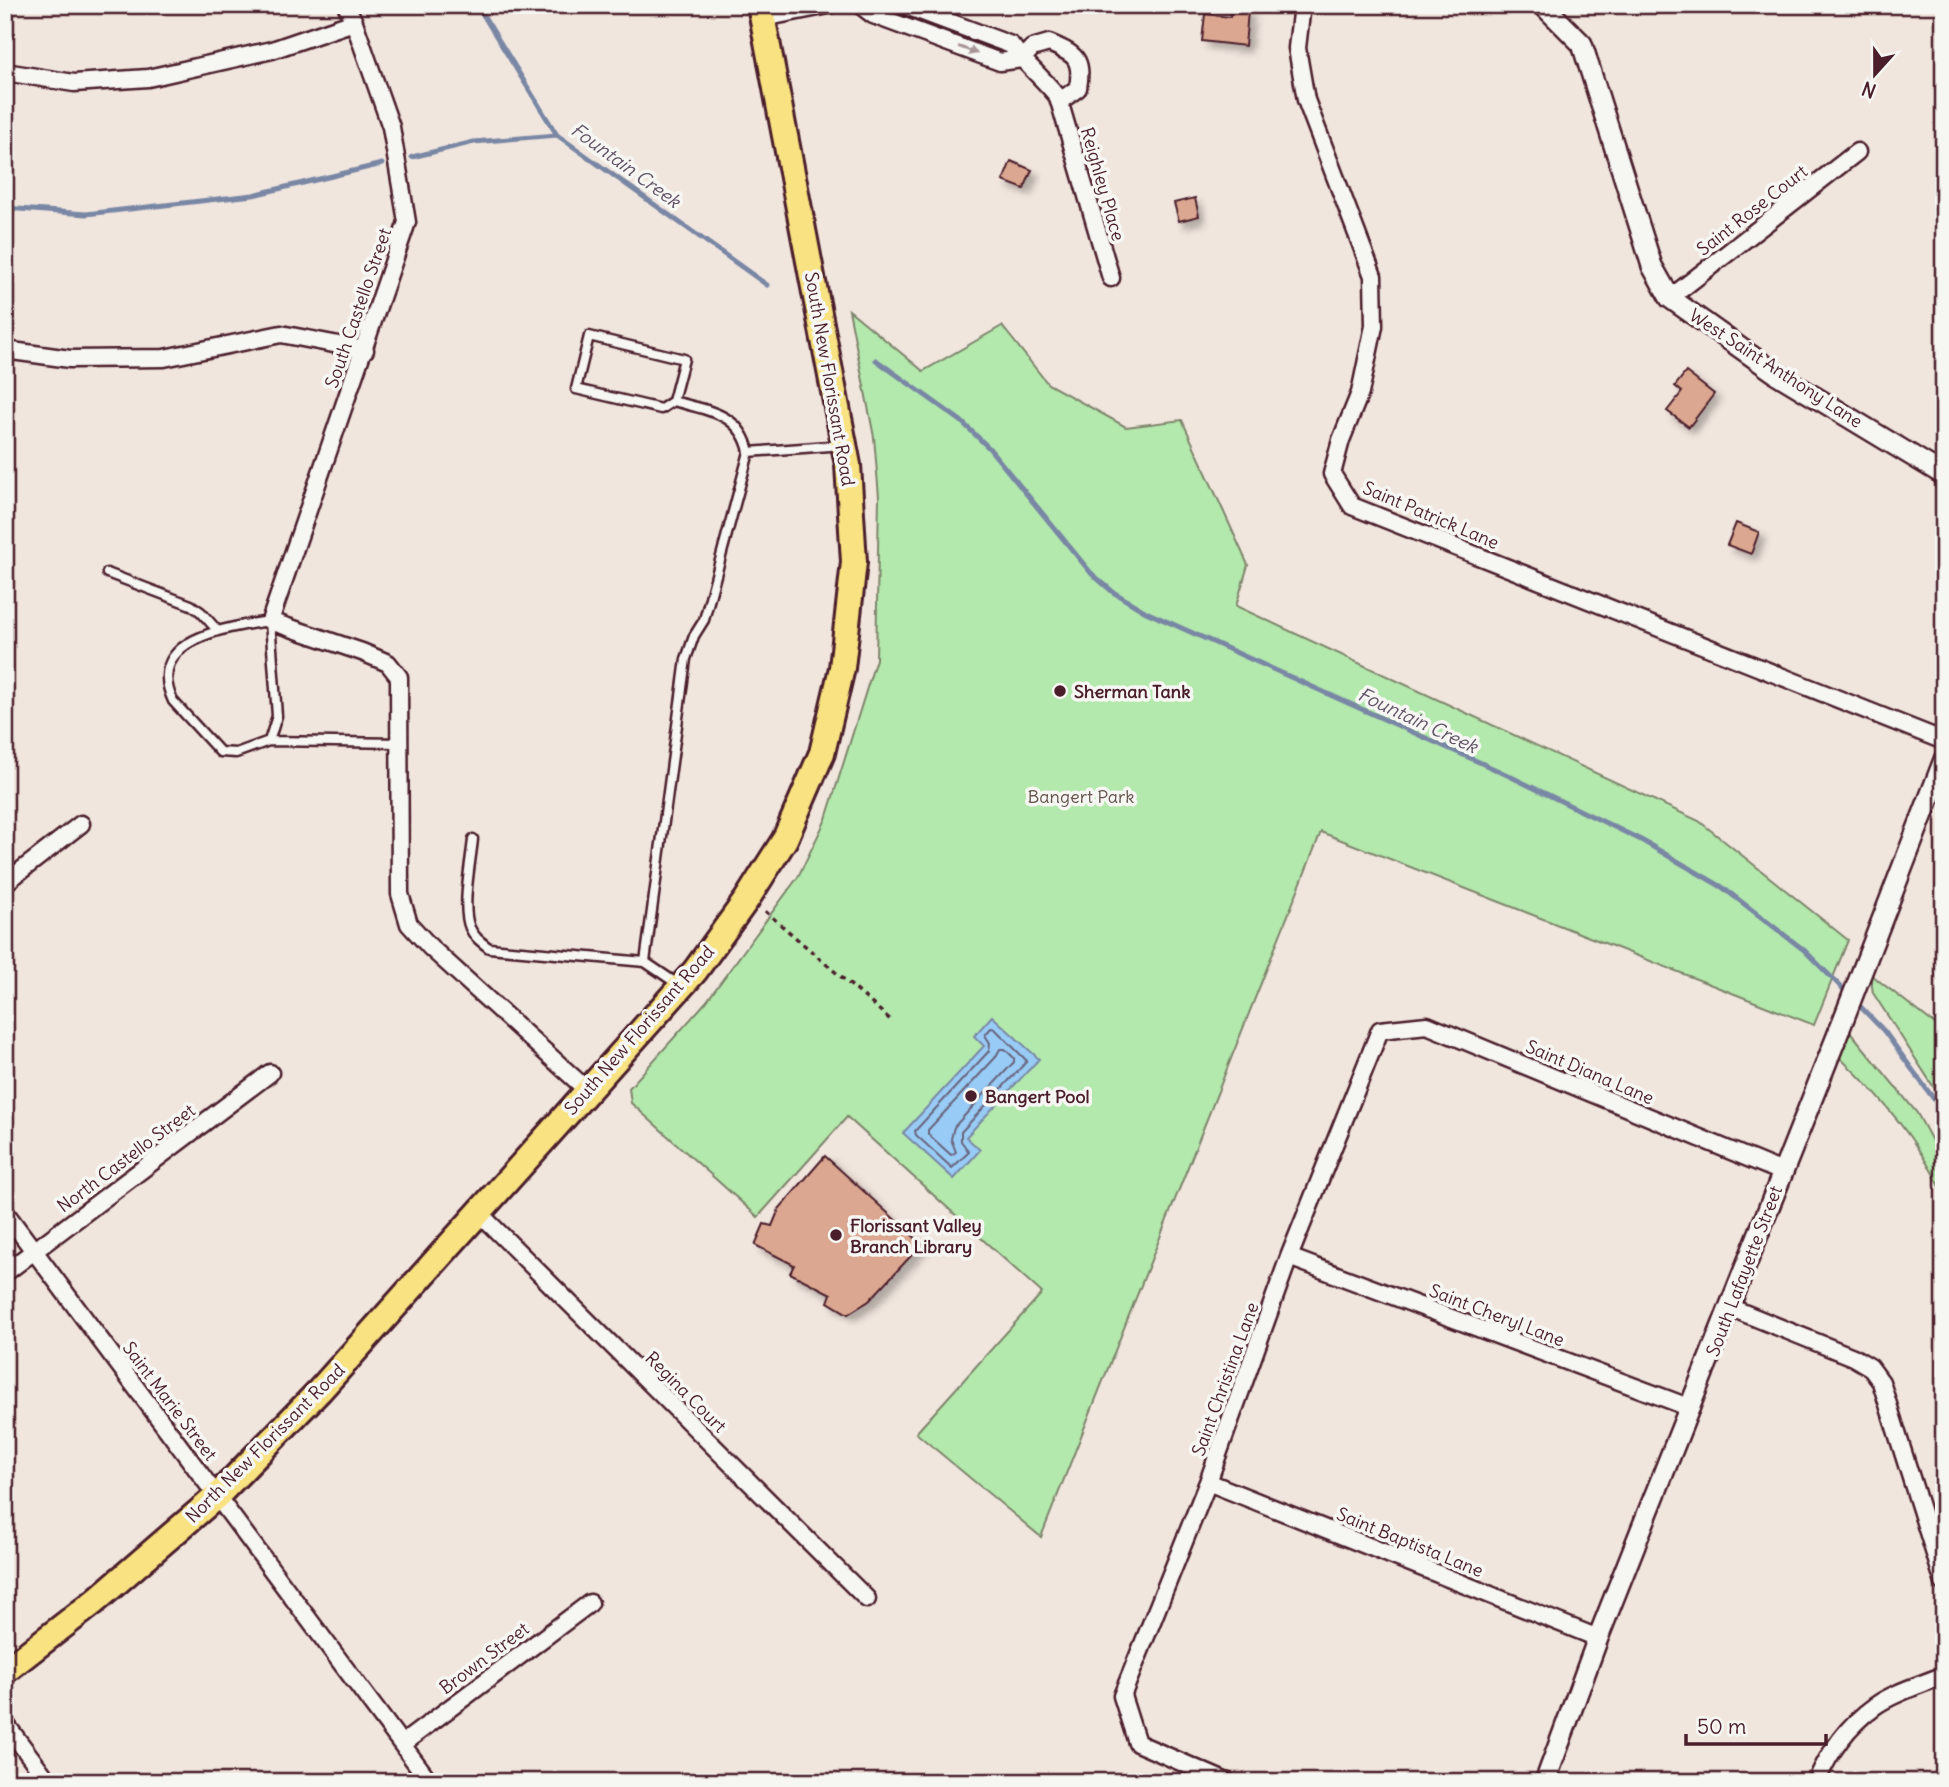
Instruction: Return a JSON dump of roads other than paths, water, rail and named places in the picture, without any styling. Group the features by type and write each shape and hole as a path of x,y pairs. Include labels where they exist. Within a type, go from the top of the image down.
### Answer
{"main road":[{"name":"South New Florissant Road","path":"416,1283 695,971 747,899 785,839 822,753 842,668 854,562 848,465 762,11"},
{"name":"North New Florissant Road","path":"5,1671 94,1602 217,1496 320,1390 416,1283"}],"street":[{"name":"South Castello Street","path":"270,621 407,222 391,127 346,5"},
{"path":"762,11 829,5"},
{"path":"860,5 873,15 1000,62 1021,60 1032,48 1049,43 1070,52 1081,71 1078,88 1059,102"},
{"name":"Reighley Place","path":"904,5 1011,45 1021,60 1027,62 1045,79 1059,102 1111,278"},
{"name":"Saint Patrick Lane","path":"1302,5 1297,48 1306,100 1373,276 1374,326 1369,353 1360,393 1341,440 1332,474 1352,506 1944,741"},
{"name":"West Saint Anthony Lane","path":"1543,5 1582,44 1652,266 1670,298 1777,374 1944,475"},
{"path":"5,72 74,83 148,78 272,50 354,22"},
{"name":"Saint Rose Court","path":"1670,298 1857,152"},
{"path":"5,350 69,359 164,358 281,334 365,350"},
{"path":"270,621 388,663 399,677 400,894 409,924 430,947 588,1091"},
{"name":"South Lafayette Street","path":"1545,1782 1598,1638 1944,760"},
{"path":"5,883 81,824"},
{"name":"Saint Diana Lane","path":"1380,1030 1427,1025 1782,1172"},
{"name":"Saint Christina Lane","path":"1227,1782 1137,1743 1122,1696 1208,1482 1289,1258 1380,1030"},
{"name":"North Castello Street","path":"5,1273 270,1073"},
{"name":"Saint Marie Street","path":"5,1212 430,1782"},
{"name":"Regina Court","path":"479,1213 867,1599"},
{"name":"Saint Cheryl Lane","path":"1289,1258 1690,1408"},
{"path":"1729,1307 1853,1357 1870,1367 1881,1382 1944,1583"},
{"name":"Saint Baptista Lane","path":"1208,1482 1598,1638"},
{"name":"Brown Street","path":"402,1744 590,1603"},
{"path":"1816,1782 1828,1756 1843,1734 1876,1704 1944,1675"},
{"path":"5,1723 49,1782"}],"lane":[{"path":"935,38 941,19"},
{"path":"645,962 686,659 694,636 704,620 749,452 746,438 722,415 673,401 661,409 576,389 589,336 684,359 673,401"},
{"path":"749,452 844,445"},
{"path":"107,573 191,605 217,630"},
{"path":"269,741 276,716 270,621 217,630 188,643 176,653 170,663 167,677 168,691 173,701 220,752 236,753 269,741 401,743"},
{"path":"473,839 467,914 470,927 478,940 489,948 645,962 681,986"}],"water":[{"name":"Bangert Pool","path":"992,1016 1039,1059 966,1137 980,1150 954,1179 903,1133 984,1046 974,1036"}],"waterway":[{"name":"Fountain Creek","path":"477,5 557,135 767,285"},
{"path":"412,157 474,142 557,135"},
{"path":"5,208 86,214 253,195 382,164"},
{"name":"Fountain Creek","path":"876,360 961,421 989,448 1091,573 1113,592 1146,612 1499,771 1641,840 1722,887 1804,950 1848,994"},
{"name":"Fountain Creek","path":"1855,1001 1884,1031 1944,1113"}],"place":[{"name":"Sherman Tank","path":"1060,691"},
{"name":"Bangert Pool","path":"971,1096"},
{"name":"Florissant Valley Branch Library","path":"836,1235"}],"park label":[{"name":"Bangert Park","path":"1081,796"}]}
